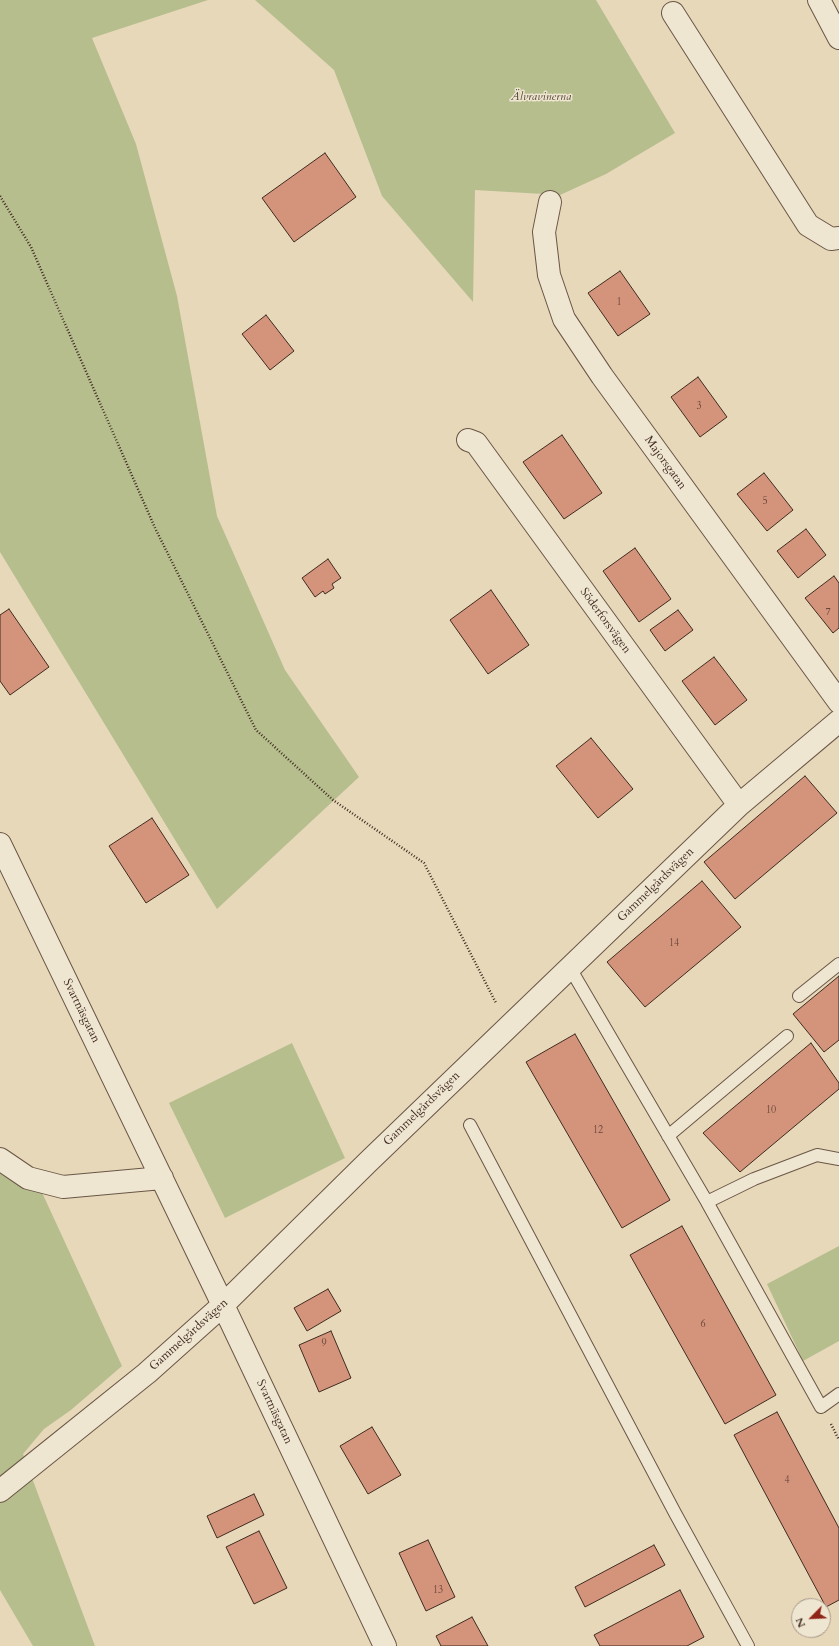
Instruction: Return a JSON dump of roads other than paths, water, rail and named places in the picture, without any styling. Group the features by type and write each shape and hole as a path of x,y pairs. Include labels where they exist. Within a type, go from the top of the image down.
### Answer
{"street":[{"path":"819,0 839,38"},
{"path":"673,13 808,225 831,239 839,238"},
{"name":"Majorsgatan","path":"550,202 544,232 549,275 564,319 602,376 839,702"},
{"name":"Söderforsvägen","path":"468,440 476,443 739,805"},
{"name":"Gammelgårdsvägen","path":"0,1491 147,1373 224,1304 362,1168 739,805 839,721"},
{"name":"Svartnäsgatan","path":"0,844 224,1304 385,1646"},
{"path":"0,1159 28,1178 63,1187 162,1178"}],"lane":[{"path":"799,996 839,964"},
{"path":"570,968 707,1202 821,1407 839,1394"},
{"path":"668,1136 787,1036"},
{"path":"470,1125 675,1513 748,1646"},
{"path":"707,1202 754,1179 817,1154 839,1159"}],"park label":[{"name":"Älvravinerna","path":"541,97"}]}
